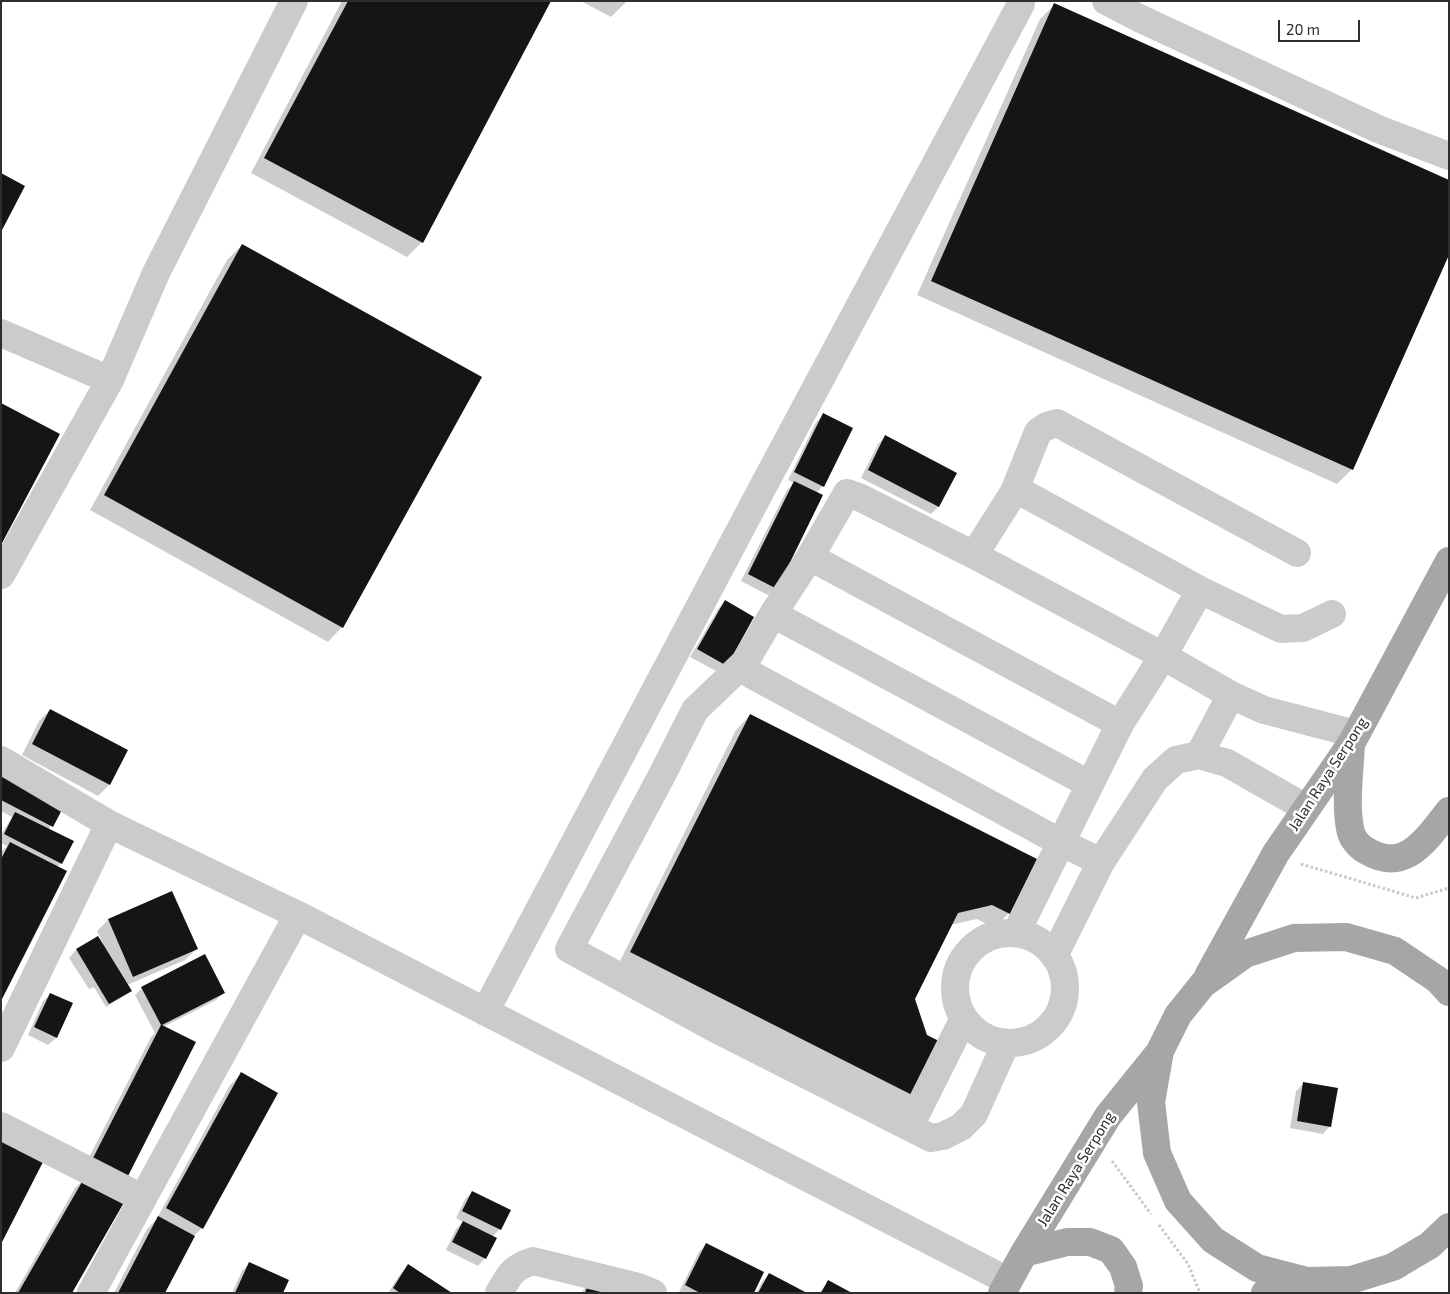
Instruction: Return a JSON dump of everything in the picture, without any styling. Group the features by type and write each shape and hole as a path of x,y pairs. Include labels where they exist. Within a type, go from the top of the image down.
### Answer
{"main road":[{"name":"Jalan Raya Serpong","path":"1203,984 1276,853 1354,739 1449,561"},
{"path":"1354,739 1349,793 1350,830 1359,847 1379,858 1402,858 1418,848 1449,811"},
{"path":"1307,1281 1257,1268 1212,1240 1178,1201 1157,1154 1151,1102 1160,1051 1178,1015 1203,984 1245,954 1294,938 1346,937 1395,951 1438,980 1449,992"},
{"name":"Jalan Raya Serpong","path":"1005,1287 1108,1116 1160,1051"},
{"path":"1265,1293 1307,1281 1351,1280 1393,1268 1430,1245 1449,1227"},
{"path":"1024,1253 1067,1242 1090,1242 1111,1250 1123,1267 1129,1286 1128,1293"}],"street":[{"path":"1,575 110,380 156,273 294,1"},
{"path":"1106,1 1144,10 1378,128 1449,156"},
{"path":"485,1012 1021,4"},
{"path":"1,334 110,380"},
{"path":"974,555 1014,492 1038,432 1047,426 1057,423 1297,552"},
{"path":"1014,492 1027,495 1200,590 1281,629 1303,628 1332,614"},
{"path":"1006,1043 974,1114 960,1127 943,1136 932,1138 714,1028 568,949 695,710 744,662 810,557 847,493 861,498 974,555 1163,656 1231,695 1264,710 1354,739"},
{"path":"810,557 1120,724"},
{"path":"1016,933 1120,724 1163,656 1200,590"},
{"path":"773,614 1089,784"},
{"path":"744,662 747,670 754,676 1060,842 1102,862"},
{"path":"1199,756 1231,695"},
{"path":"1054,956 1102,862 1155,779 1176,760 1199,756 1227,764 1306,808"},
{"path":"1,760 109,824 298,915 1005,1287"},
{"path":"1,1048 109,824"},
{"path":"91,1293 298,915"},
{"path":"1002,933 1016,933 1030,937 1044,945 1054,956 1061,969 1064,985 1063,1000 1058,1015 1048,1027 1036,1036 1006,1043 990,1039 975,1030 964,1018 955,992 956,978 959,965 967,953 977,944 988,937 1002,933"},
{"path":"910,1126 964,1018"},
{"path":"1,1126 142,1198"},
{"path":"499,1293 510,1274 520,1266 533,1261 639,1286 653,1293"}],"path":[{"path":"1091,1144 1108,1155 1188,1264 1200,1293"}],"building":[{"path":"348,1 551,1 423,243 264,158"},
{"path":"1054,3 1449,180 1449,255 1353,470 931,281"},
{"path":"1,173 25,186 1,232"},
{"path":"242,244 482,377 343,628 104,495"},
{"path":"1,403 60,434 1,545"},
{"path":"823,413 853,428 824,487 794,472"},
{"path":"885,435 957,473 939,507 868,470"},
{"path":"794,481 823,495 777,589 748,574"},
{"path":"725,600 754,617 727,666 697,649"},
{"path":"50,709 128,750 110,785 32,744"},
{"path":"750,714 1037,859 1010,914 992,905 958,913 915,999 927,1035 945,1044 918,1098 630,952"},
{"path":"1,768 66,802 53,827 1,800"},
{"path":"15,812 74,841 62,864 4,834"},
{"path":"10,842 67,871 1,1001 1,859"},
{"path":"172,891 198,949 133,977 108,919"},
{"path":"98,936 132,991 109,1004 76,949"},
{"path":"205,954 225,993 162,1025 196,1042 128,1176 93,1158 161,1025 141,987"},
{"path":"50,993 73,1003 57,1038 34,1027"},
{"path":"241,1072 278,1093 203,1229 166,1208"},
{"path":"1303,1082 1338,1088 1331,1127 1297,1121"},
{"path":"1,1140 43,1162 1,1244"},
{"path":"86,1175 126,1199 72,1293 18,1293"},
{"path":"472,1191 511,1210 501,1230 462,1211"},
{"path":"158,1216 195,1236 165,1293 118,1293"},
{"path":"463,1221 497,1238 486,1259 452,1242"},
{"path":"706,1243 764,1272 754,1293 700,1293 685,1285"},
{"path":"249,1262 289,1280 283,1293 235,1293"},
{"path":"408,1264 452,1293 400,1293 393,1288"},
{"path":"769,1273 807,1293 758,1293"},
{"path":"828,1280 852,1293 821,1293"},
{"path":"589,1281 624,1293 585,1293"}]}
